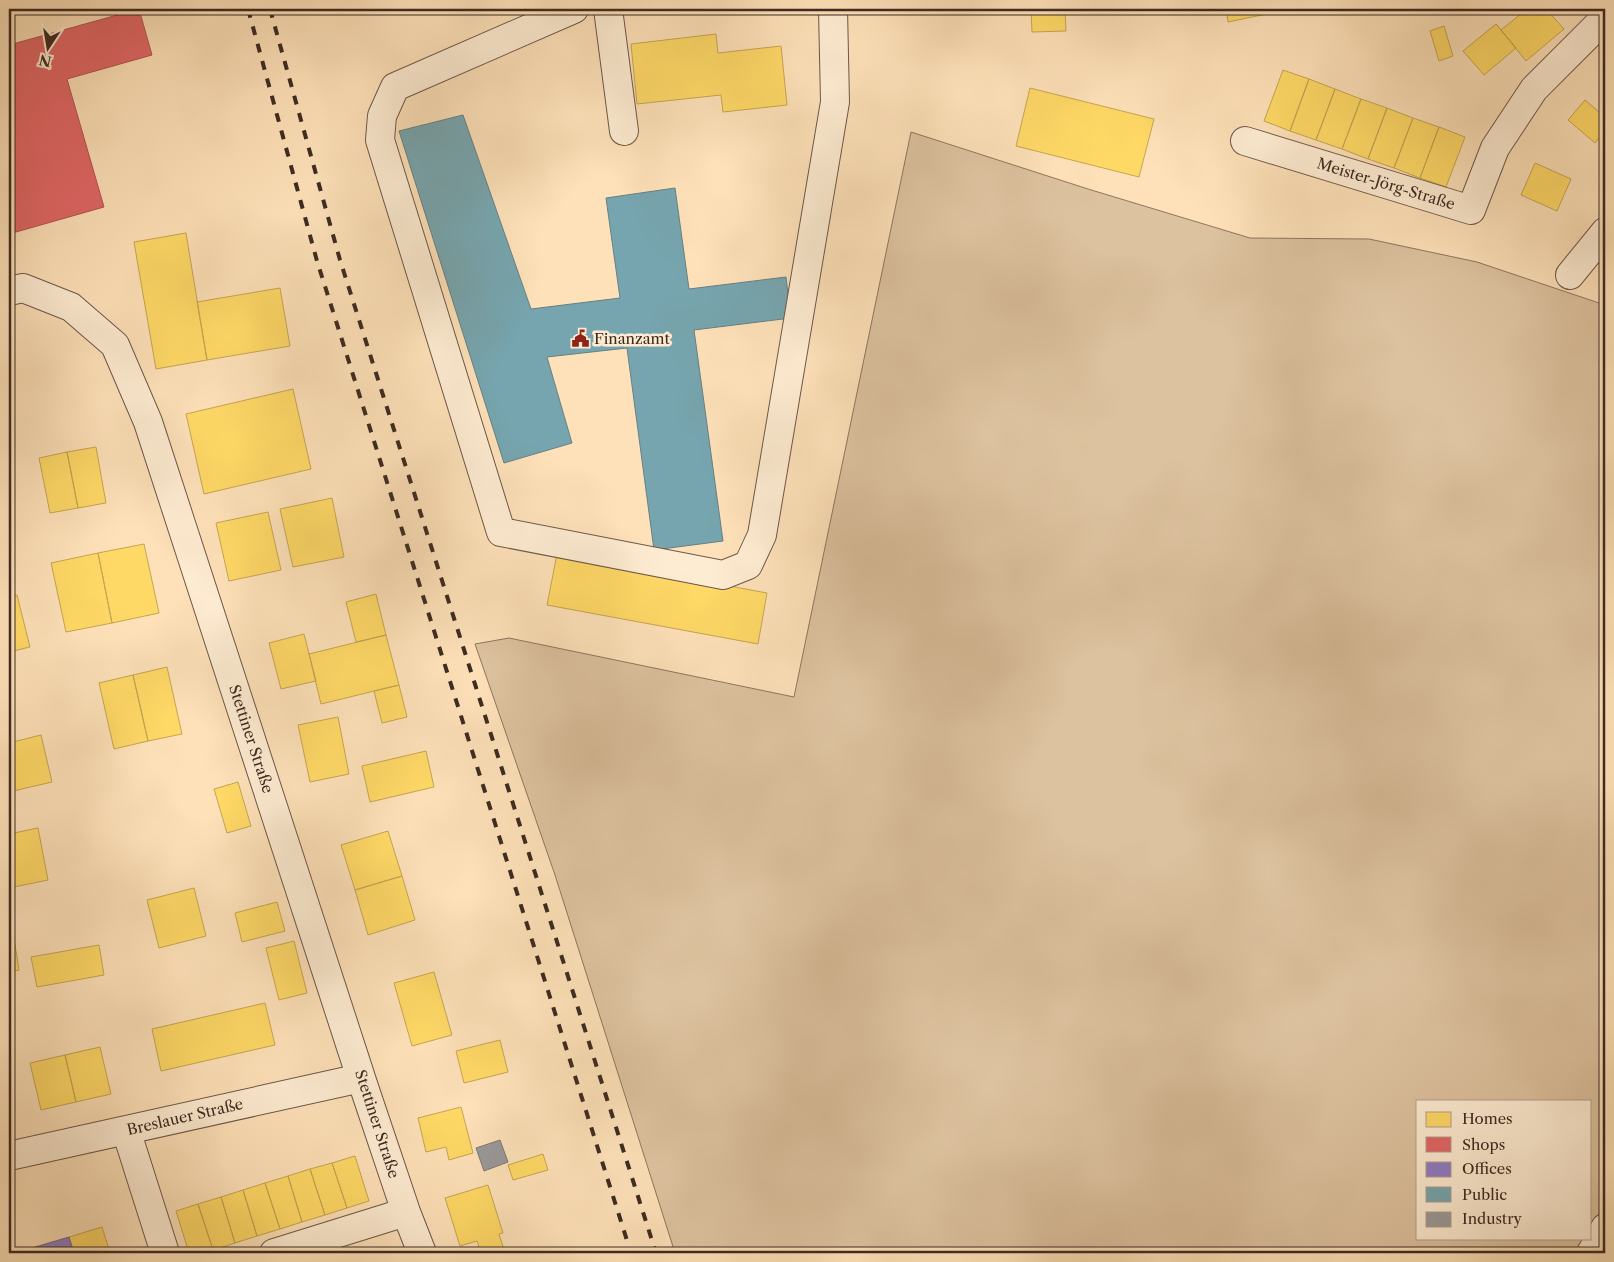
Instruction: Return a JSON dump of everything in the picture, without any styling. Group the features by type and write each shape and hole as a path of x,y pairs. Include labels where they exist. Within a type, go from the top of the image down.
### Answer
{"street":[{"path":"574,9 395,87 382,116 380,140 502,532 723,575 748,565 762,535 835,102 833,9"},
{"path":"608,9 624,131"},
{"name":"Meister-Jörg-Straße","path":"1245,141 1471,210 1495,148 1534,89 1605,18"},
{"path":"1570,275 1605,232"},
{"name":"Stettiner Straße","path":"9,290 23,288 71,307 115,344 148,422 361,1078 406,1212 422,1253"},
{"name":"Breslauer Straße","path":"9,1156 361,1078"},
{"path":"126,1130 165,1253"},
{"path":"274,1253 406,1212"},
{"path":"1591,1253 1605,1228"}],"shaded area":[{"path":"911,132 1088,189 1250,238 1369,239 1477,262 1605,305 1605,1216 1592,1239 1592,1100 1416,1100 1416,1240 1591,1240 1584,1253 675,1253 555,875 475,644 509,638 794,697"}],"building: Homes":[{"path":"1031,9 1065,9 1066,31 1032,32"},
{"path":"1226,9 1286,9 1286,10 1228,22"},
{"path":"1527,9 1546,9 1564,29 1526,61 1501,30"},
{"path":"1496,24 1516,48 1484,75 1463,51"},
{"path":"1444,26 1453,56 1439,61 1430,31"},
{"path":"716,34 718,53 781,46 787,105 723,112 721,95 637,104 631,44"},
{"path":"1283,70 1309,79 1290,131 1264,121"},
{"path":"1309,79 1335,89 1316,140 1290,131"},
{"path":"1030,88 1154,119 1139,177 1016,146"},
{"path":"1335,89 1361,99 1342,149 1316,140"},
{"path":"1361,99 1387,108 1368,159 1342,149"},
{"path":"1585,100 1605,117 1605,130 1595,143 1568,120"},
{"path":"1387,108 1413,118 1394,168 1368,159"},
{"path":"1413,118 1439,127 1420,178 1394,168"},
{"path":"1439,127 1465,137 1446,187 1420,178"},
{"path":"1535,163 1571,179 1557,211 1521,195"},
{"path":"186,233 207,360 156,369 134,242"},
{"path":"280,288 290,346 207,360 197,302"},
{"path":"293,389 311,469 204,494 186,414"},
{"path":"96,447 106,503 78,508 67,452"},
{"path":"67,452 78,508 50,513 39,458"},
{"path":"332,498 344,557 293,567 280,509"},
{"path":"268,512 281,570 229,581 216,523"},
{"path":"144,544 159,613 112,623 98,553"},
{"path":"98,553 112,623 66,632 51,563"},
{"path":"557,554 767,593 758,644 547,605"},
{"path":"376,594 386,635 356,642 346,602"},
{"path":"17,595 30,647 9,652 9,597"},
{"path":"304,634 316,681 281,689 269,643"},
{"path":"386,635 399,685 321,704 309,654"},
{"path":"167,667 182,734 148,741 133,675"},
{"path":"133,675 148,741 114,749 99,683"},
{"path":"399,685 407,717 382,723 374,691"},
{"path":"338,717 349,774 310,782 298,725"},
{"path":"41,735 52,782 9,792 9,743"},
{"path":"426,751 434,787 370,802 362,766"},
{"path":"238,782 251,826 227,833 214,789"},
{"path":"38,828 48,880 9,888 9,834"},
{"path":"388,831 402,876 355,890 341,845"},
{"path":"402,876 415,920 368,935 355,890"},
{"path":"194,888 206,936 159,948 147,900"},
{"path":"277,902 285,931 242,942 235,913"},
{"path":"13,932 19,970 9,972 9,933"},
{"path":"294,941 307,993 279,1000 266,948"},
{"path":"99,945 104,975 37,987 31,957"},
{"path":"434,972 452,1035 412,1046 394,983"},
{"path":"265,1003 275,1045 161,1071 152,1029"},
{"path":"500,1040 508,1072 464,1083 456,1051"},
{"path":"100,1047 111,1094 76,1102 65,1055"},
{"path":"65,1055 76,1102 41,1110 30,1063"},
{"path":"461,1107 473,1153 449,1160 446,1147 426,1152 418,1118"},
{"path":"543,1154 548,1170 513,1180 508,1165"},
{"path":"355,1156 369,1201 347,1208 332,1163"},
{"path":"332,1163 347,1208 325,1215 310,1169"},
{"path":"310,1169 325,1215 302,1222 288,1176"},
{"path":"288,1176 302,1222 280,1229 265,1183"},
{"path":"265,1183 280,1229 257,1236 243,1190"},
{"path":"488,1185 503,1233 499,1234 505,1253 481,1253 477,1241 460,1246 445,1198"},
{"path":"243,1190 257,1236 235,1243 221,1197"},
{"path":"221,1197 235,1243 213,1250 198,1204"},
{"path":"198,1204 213,1250 202,1253 189,1253 176,1211"},
{"path":"102,1227 110,1253 74,1253 69,1237"},
{"path":"35,1247 37,1253 14,1253"}],"building: Shops":[{"path":"139,9 152,55 67,79 104,207 9,234 9,45"}],"building: Offices":[{"path":"69,1237 74,1253 37,1253 35,1247"}],"building: Public":[{"name":"Finanzamt","path":"463,115 531,309 620,298 606,198 675,188 689,289 786,277 791,318 694,330 723,541 654,550 627,348 547,357 572,443 504,463 399,131"}],"building: Industry":[{"path":"500,1140 508,1162 484,1171 476,1148"}],"railway":[{"path":"248,9 317,261 631,1253"},
{"path":"270,9 340,260 656,1253"}],"place":[{"name":"Finanzamt","path":"580,339"}]}
